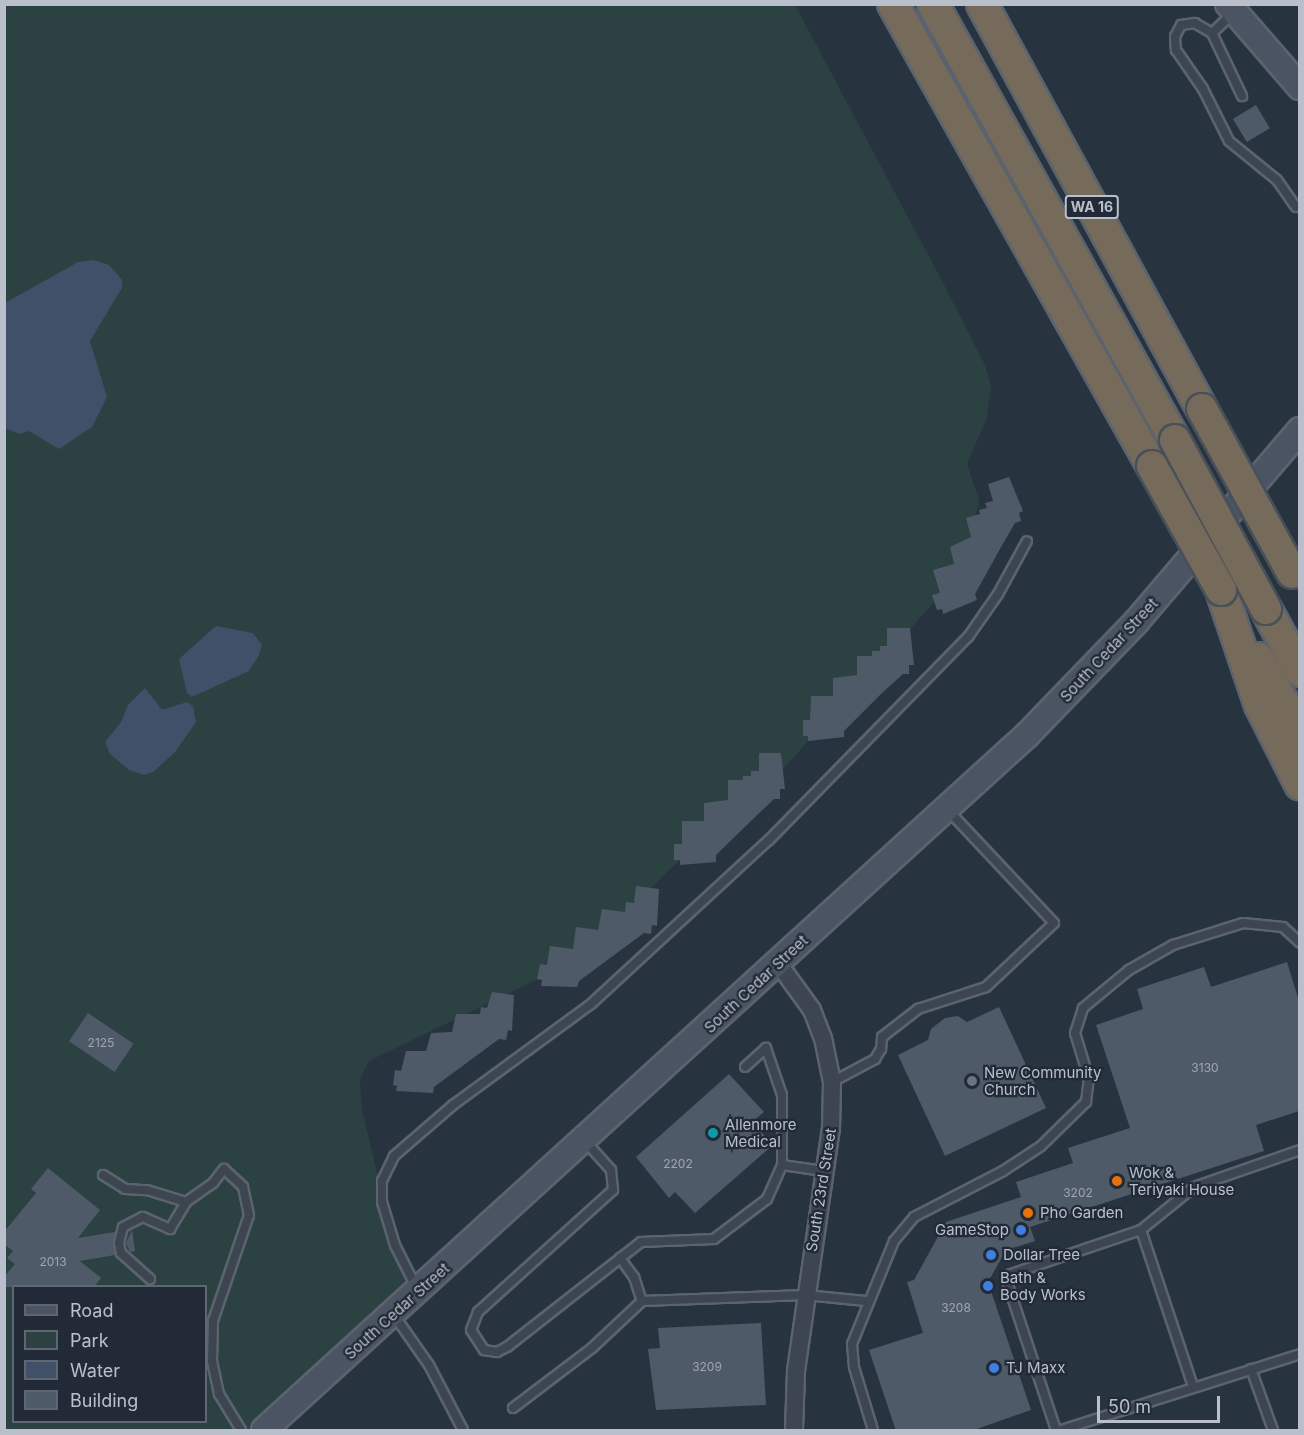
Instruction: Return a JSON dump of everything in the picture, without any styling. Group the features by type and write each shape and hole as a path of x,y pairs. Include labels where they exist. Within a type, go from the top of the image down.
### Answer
{"highway":[{"path":"893,4 1221,590 1242,640 1260,705 1299,784"},
{"path":"933,4 1175,440 1299,671"},
{"name":"WA 16","path":"982,4 1296,580"},
{"path":"1242,640 1299,732"}],"main road":[{"path":"1231,8 1299,87"},
{"name":"South Cedar Street","path":"264,1431 946,809 1089,674 1228,518 1299,430"}],"street":[{"name":"South 23rd Street","path":"778,963 812,1010 823,1038 832,1082 824,1171 805,1295 794,1431"}],"lane":[{"path":"1212,33 1231,8"},
{"path":"1242,96 1212,33 1196,23 1181,25 1175,37 1176,50 1203,89 1229,141 1276,180 1296,207"},
{"path":"418,1292 395,1245 382,1202 382,1181 394,1156 453,1105 591,1004 769,840 968,637 998,594 1027,541"},
{"path":"832,1082 874,1059 881,1049 882,1037 918,1009 986,987 1054,923 946,809"},
{"path":"873,1431 852,1354 853,1334 894,1241 914,1217 1003,1171 1064,1127 1086,1102 1089,1079 1075,1033 1078,1014 1083,1008 1129,970 1173,945 1243,923 1283,927 1299,943"},
{"path":"584,1140 611,1170 612,1190 478,1312 471,1326 474,1340 484,1350 502,1350 641,1242 721,1237 767,1199 782,1166 782,1095 766,1048 745,1067"},
{"path":"1299,1150 1201,1184 1141,1230 1011,1274 1008,1285 1059,1431 1193,1386 1299,1354"},
{"path":"782,1166 824,1171"},
{"path":"150,1279 125,1259 119,1235 129,1222 143,1217 170,1229 186,1202 213,1183 224,1169 236,1178 248,1199 246,1227 216,1314 211,1341 216,1384 241,1431"},
{"path":"103,1175 125,1190 147,1190 186,1202"},
{"path":"1141,1230 1193,1386"},
{"path":"620,1258 634,1277 642,1301"},
{"path":"513,1408 592,1348 642,1301 805,1295 866,1302"},
{"path":"393,1314 429,1365 463,1431"},
{"path":"1251,1369 1273,1431"}],"green space":[{"path":"5,5 795,5 985,365 991,387 987,418 967,464 979,500 967,566 772,781 668,871 584,957 369,1061 360,1079 362,1111 395,1245 419,1292 264,1430 5,1430"}],"water":[{"path":"93,260 109,265 122,280 122,288 90,341 107,397 92,427 59,449 29,431 19,434 5,428 5,303 78,262"},
{"path":"216,626 253,633 262,645 259,655 249,671 192,697 187,693 179,659"},
{"path":"145,688 162,710 187,702 193,706 196,722 175,752 153,772 144,775 129,770 110,754 105,742 121,722 128,705"}],"building":[{"path":"1256,105 1270,128 1247,142 1233,119"},
{"path":"1009,477 1023,511 1019,513 1021,521 1015,523 1000,549 975,594 977,600 943,614 942,609 937,610 932,595 940,593 933,570 954,564 950,547 971,537 966,518 980,514 979,510 987,508 985,503 993,501 988,484"},
{"path":"887,628 910,628 914,665 909,665 909,674 903,674 881,694 844,731 844,737 808,741 808,736 803,736 803,720 810,720 811,696 833,696 833,678 857,675 857,656 872,656 872,651 880,651 880,646 887,646"},
{"path":"759,753 781,753 785,789 780,789 780,799 774,799 716,855 716,862 680,865 680,860 674,860 674,844 682,844 682,821 704,821 704,803 728,800 728,780 743,780 743,776 751,776 751,771 759,771"},
{"path":"636,886 659,889 657,926 652,925 651,934 644,933 579,981 577,987 541,986 542,980 537,979 540,964 547,965 550,946 573,949 576,927 598,930 602,909 625,912 626,902 634,903"},
{"path":"1287,962 1299,1001 1299,1111 1256,1125 1264,1151 1030,1227 1035,1241 1006,1250 988,1282 1031,1410 971,1431 896,1431 869,1350 923,1333 907,1282 914,1280 946,1222 1021,1197 1016,1182 1073,1163 1068,1148 1130,1128 1096,1025 1143,1009 1137,989 1204,967 1211,987"},
{"path":"492,992 514,995 512,1031 508,1030 506,1040 499,1039 434,1087 433,1093 396,1091 397,1086 393,1085 395,1070 401,1071 406,1051 426,1051 431,1033 452,1032 456,1014 480,1014 481,1007 487,1008"},
{"name":"New Community Church","path":"999,1007 1046,1108 945,1156 898,1055 928,1040 931,1029 945,1018 958,1016 967,1022"},
{"path":"88,1013 134,1044 115,1072 69,1041"},
{"name":"Allenmore Medical","path":"729,1074 764,1112 752,1122 773,1145 695,1213 675,1192 669,1198 636,1157"},
{"path":"48,1168 100,1210 78,1238 115,1232 115,1255 80,1261 101,1278 96,1285 12,1285 12,1287 4,1287 4,1277 15,1264 7,1258 13,1251 4,1244 4,1232 36,1193 31,1189"},
{"path":"132,1230 135,1251 130,1252 126,1243"},
{"path":"761,1323 766,1405 656,1410 648,1349 660,1348 658,1328"}],"place":[{"name":"New Community Church","path":"972,1081"},
{"name":"Allenmore Medical","path":"713,1133"},
{"name":"Wok & Teriyaki House","path":"1117,1181"},
{"name":"Pho Garden","path":"1028,1213"},
{"name":"GameStop","path":"1021,1230"},
{"name":"Dollar Tree","path":"991,1255"},
{"name":"Bath & Body Works","path":"988,1286"},
{"name":"TJ Maxx","path":"994,1368"}]}
